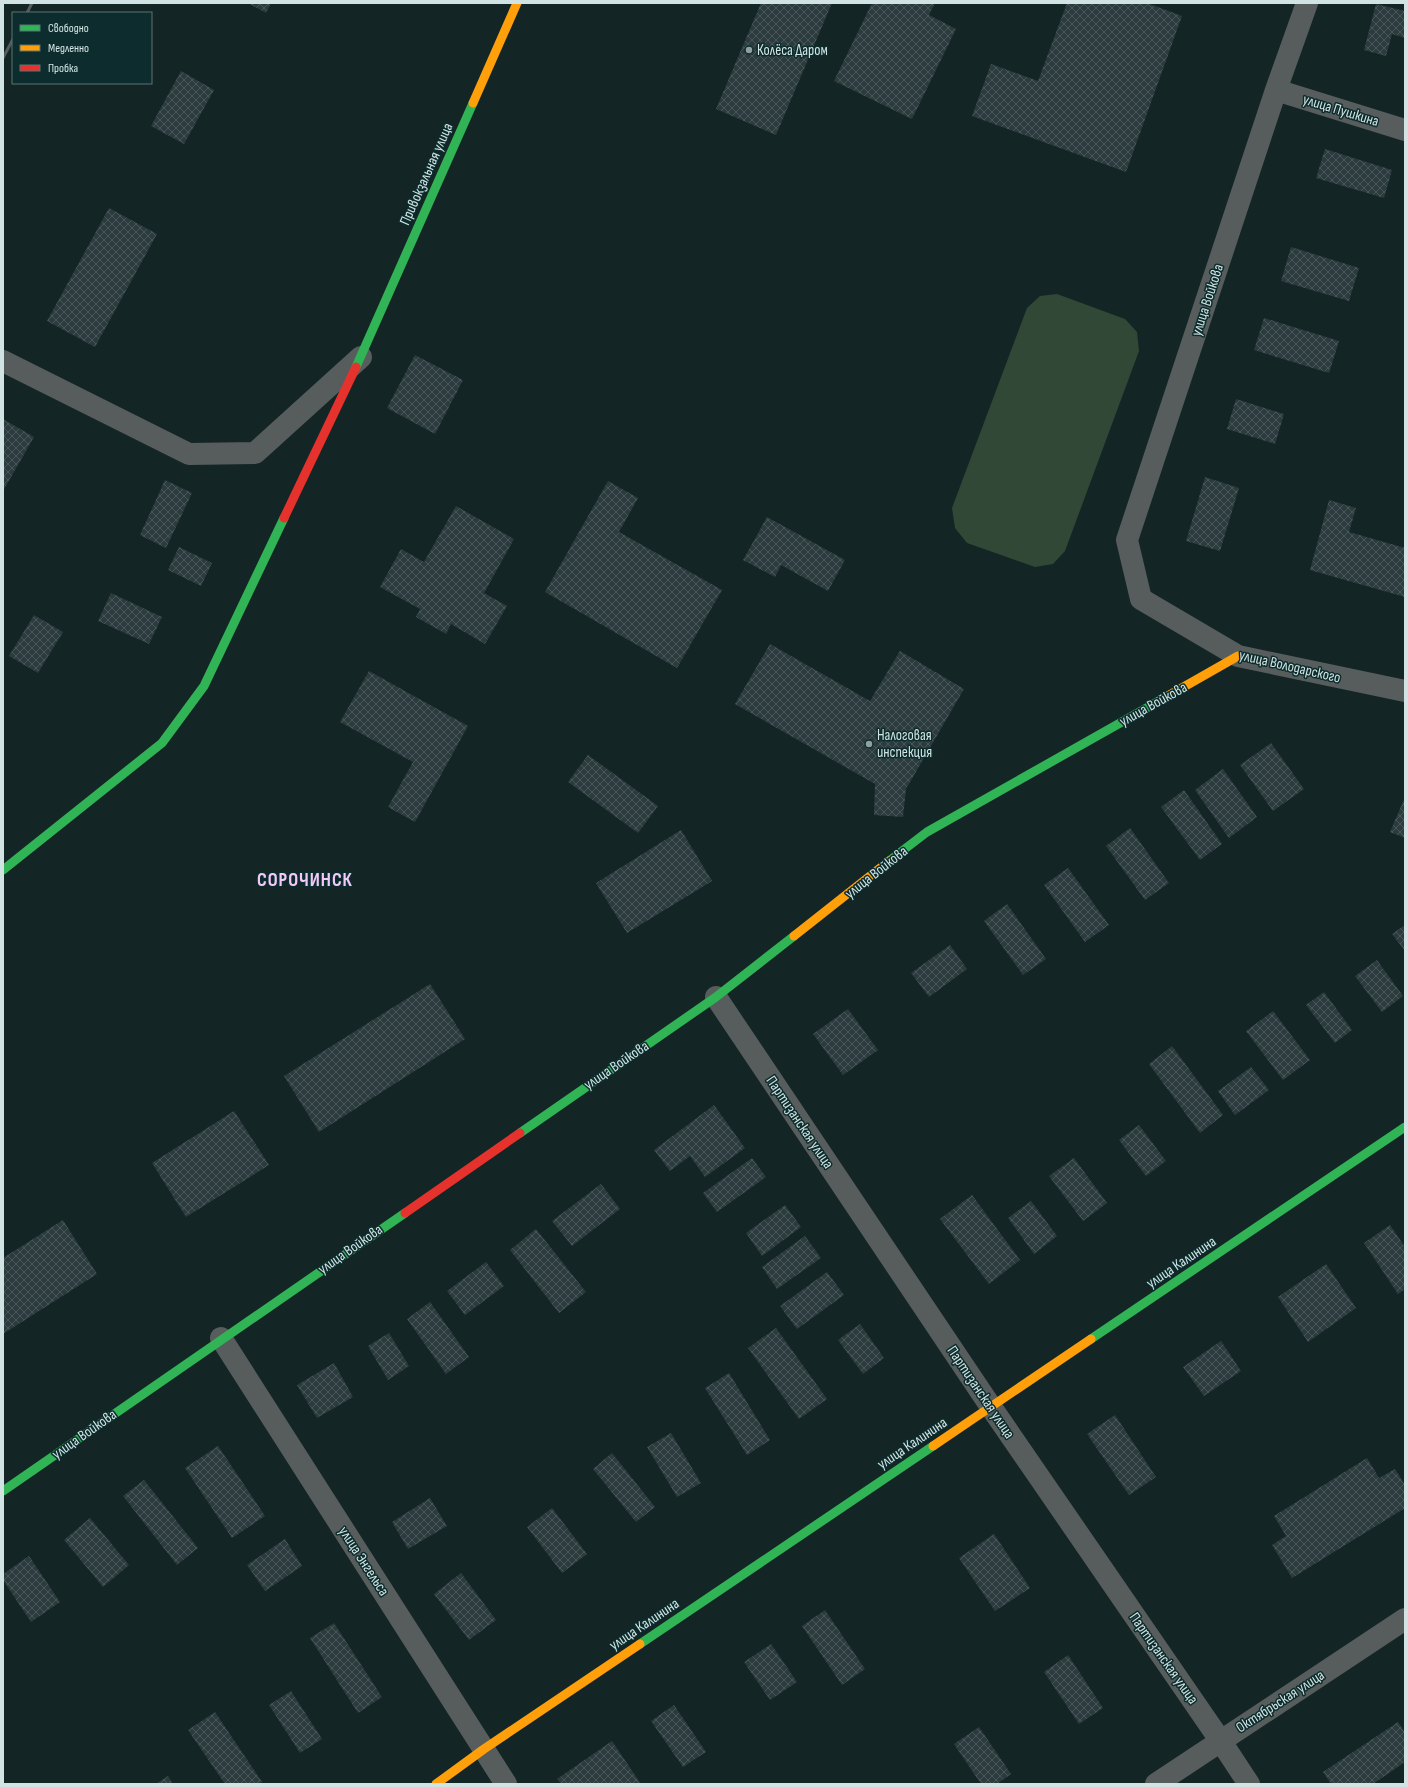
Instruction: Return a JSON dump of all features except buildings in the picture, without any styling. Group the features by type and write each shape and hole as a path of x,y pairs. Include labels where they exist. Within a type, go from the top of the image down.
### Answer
{"street":[{"name":"Привокзальная улица","path":"3,870 162,743 204,686 361,357 517,3"},
{"name":"улица Войкова","path":"1140,599 1127,540 1276,90 1307,3"},
{"name":"улица Пушкина","path":"1276,90 1405,130"},
{"path":"3,361 188,454 255,453 361,357"},
{"name":"улица Володарского","path":"1140,599 1238,656 1405,691"},
{"name":"улица Войкова","path":"3,1491 221,1338 716,997 927,832 1238,656"},
{"name":"Партизанская улица","path":"716,997 991,1407 1249,1784"},
{"name":"улица Калинина","path":"436,1784 484,1749 1405,1127"},
{"name":"улица Энгельса","path":"221,1338 506,1784"},
{"name":"Октябрьская улица","path":"1156,1784 1220,1740 1405,1619"}],"green space":[{"path":"1057,294 1125,319 1137,332 1139,351 1065,551 1053,564 1035,567 967,543 955,528 952,508 1027,308 1040,296"}],"railway":[{"path":"28,12 32,3"},
{"path":"3,58 12,41"}],"traffic: fast":[{"path":"356,367 473,103"},
{"path":"3,870 162,743 204,686 284,518"},
{"path":"889,861 927,832 1159,701"},
{"path":"520,1133 716,997 794,936"},
{"path":"1091,1339 1405,1127"},
{"path":"3,1491 405,1213"},
{"path":"640,1644 933,1446"}],"traffic: slow":[{"path":"473,103 517,3"},
{"path":"1159,701 1238,656"},
{"path":"794,936 889,861"},
{"path":"933,1446 1091,1339"},
{"path":"436,1784 484,1749 640,1644"}],"traffic: jam":[{"path":"284,518 356,367"},
{"path":"405,1213 520,1133"}],"place":[{"name":"Колёса Даром","path":"749,50"},
{"name":"Налоговая инспекция","path":"869,744"}],"district":[{"name":"СОРОЧИНСК","path":"305,879"}]}
